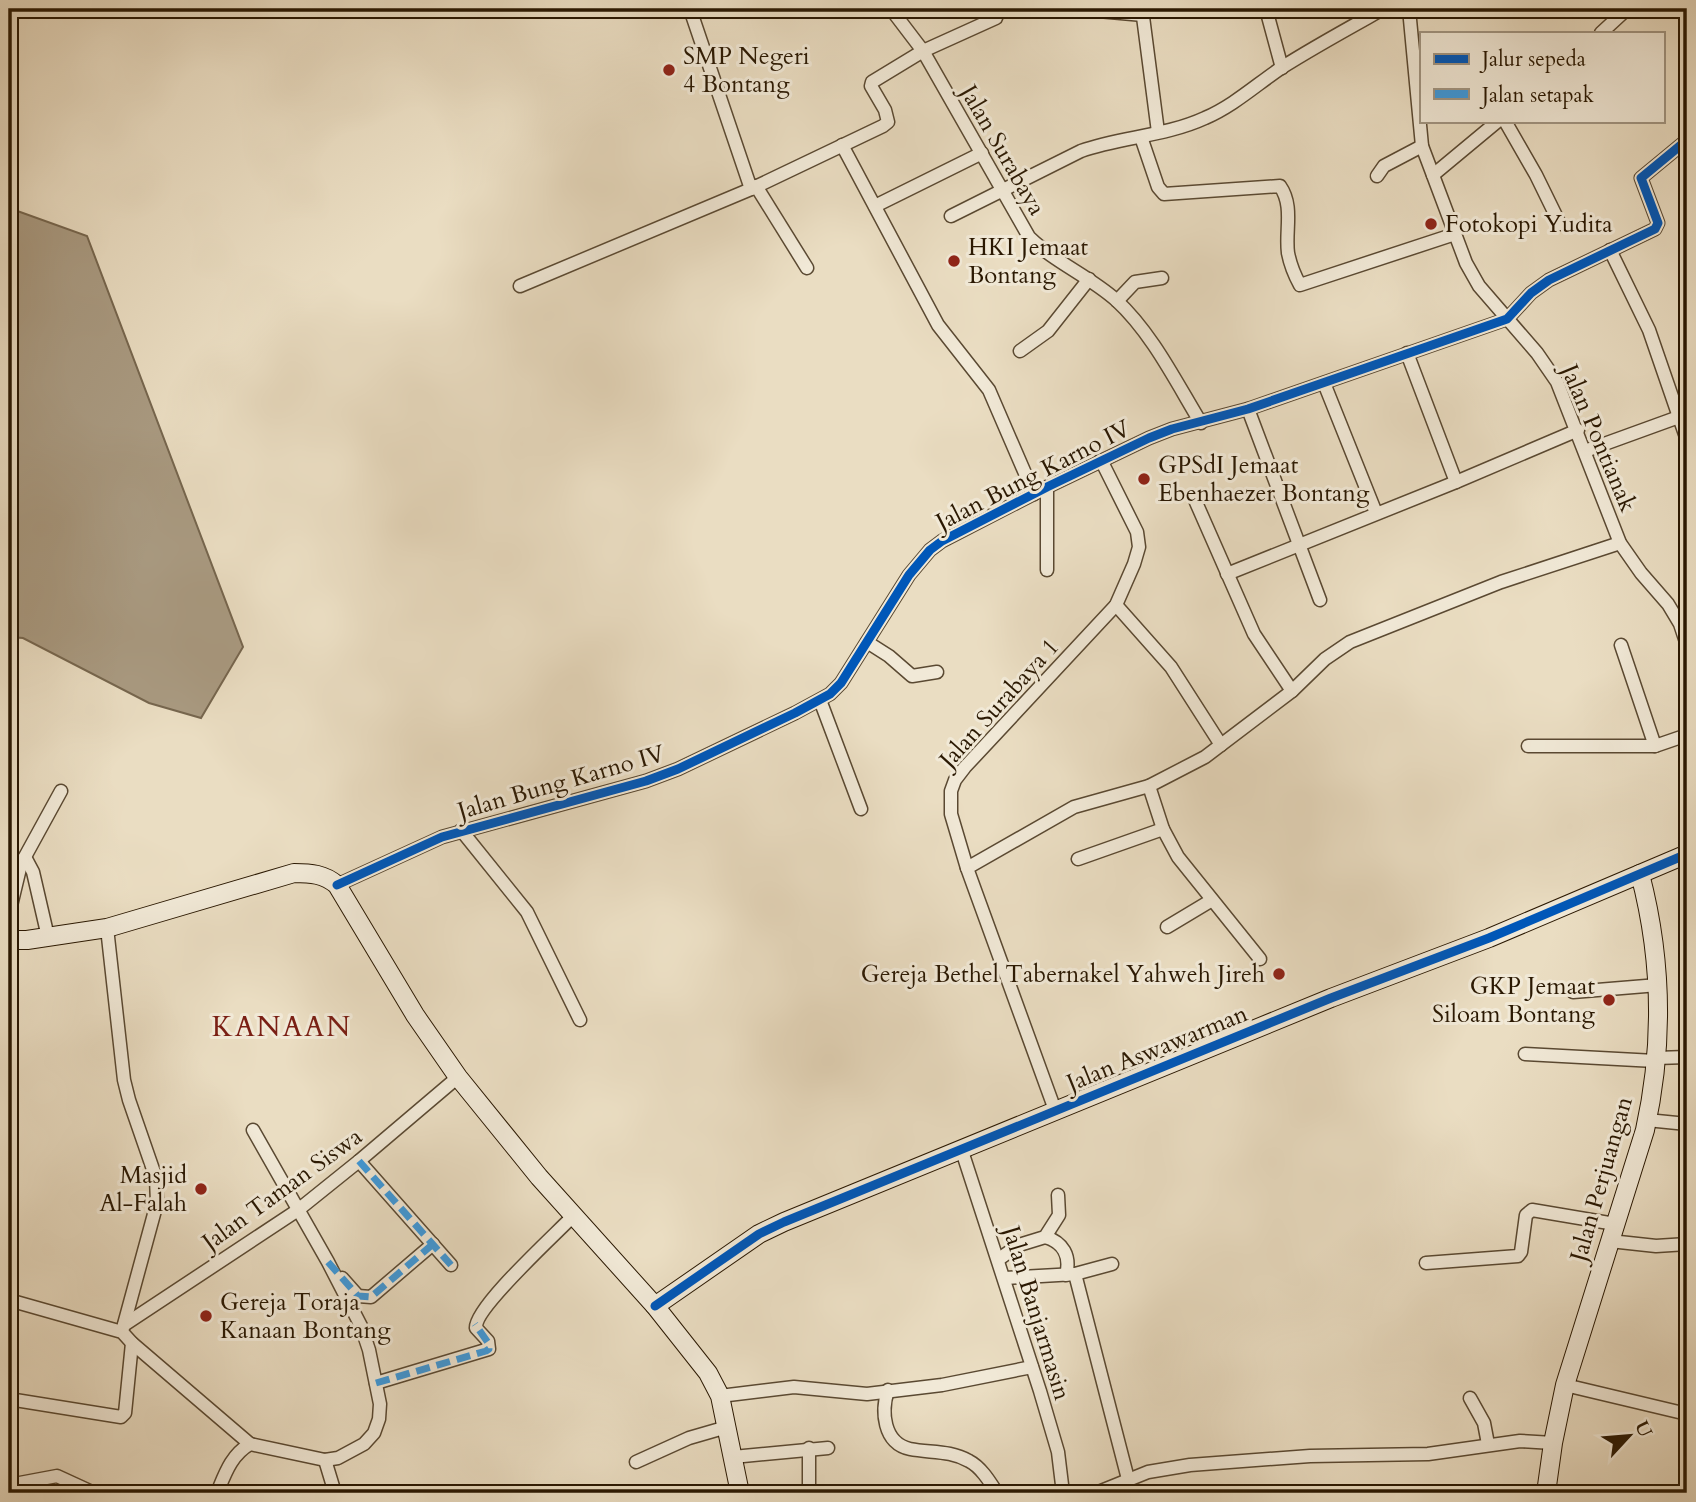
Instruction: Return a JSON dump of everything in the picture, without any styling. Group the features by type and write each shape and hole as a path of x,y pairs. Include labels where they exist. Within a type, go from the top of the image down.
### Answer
{"street":[{"path":"716,9 690,11 753,188 807,268"},
{"name":"Jalan Surabaya","path":"891,9 923,51 1022,226 1038,246 1117,301 1148,338 1202,423"},
{"path":"520,286 753,188 883,126 888,122 885,110 871,86 872,82 923,51 993,20 998,16 998,9"},
{"path":"1076,9 1142,12 1158,132"},
{"path":"1266,9 1282,68"},
{"path":"951,216 1081,151 1194,123 1216,113 1282,68 1383,9"},
{"name":"Jalan Pontianak","path":"1409,9 1422,146 1466,263 1479,286 1550,370 1578,430 1620,543 1680,624 1687,645"},
{"path":"1602,32 1627,9"},
{"path":"1433,175 1497,122"},
{"path":"1507,122 1560,224"},
{"path":"1141,136 1158,187 1164,194 1280,186 1289,220 1288,256 1300,285 1455,234"},
{"path":"1507,319 1540,286 1657,226 1641,178 1687,140"},
{"path":"842,145 939,325 989,390 1034,494"},
{"path":"1377,176 1384,166 1422,146"},
{"path":"875,206 982,153"},
{"path":"1609,250 1649,330 1683,416 1687,440"},
{"path":"1117,301 1135,282 1161,278"},
{"path":"1020,351 1048,331 1088,279"},
{"name":"Jalan Bung Karno IV","path":"337,886 426,843 678,769 820,701 841,683 909,575 930,550 942,541 1101,460 1172,429 1248,409 1507,319"},
{"path":"1406,353 1455,482"},
{"path":"1324,383 1376,513"},
{"path":"1248,409 1320,600"},
{"path":"1585,450 1683,416"},
{"path":"1227,574 1578,430"},
{"name":"Jalan Surabaya 1","path":"1055,1110 967,868 950,803 955,780 1116,605 1135,564 1139,540 1134,523 1101,460"},
{"path":"1047,487 1047,570"},
{"path":"1195,500 1254,634 1292,691"},
{"path":"967,868 1082,803 1149,786 1205,757 1292,691 1325,659 1366,635 1501,583 1620,543"},
{"path":"1116,605 1171,667 1221,745"},
{"path":"867,642 912,676 937,672"},
{"path":"1621,645 1655,746"},
{"path":"820,701 861,809"},
{"path":"1528,746 1655,746 1687,735"},
{"path":"1149,786 1163,829 1178,857 1260,959"},
{"path":"9,914 18,873 61,791"},
{"path":"1078,859 1163,829"},
{"path":"461,831 527,912 580,1020"},
{"name":"Jalan Aswawarman","path":"655,1306 759,1234 784,1222 1331,998 1489,938 1687,854"},
{"path":"25,857 33,872 47,937"},
{"path":"9,940 107,928 294,873 320,875 337,886 415,1015 458,1077 573,1216 655,1306 701,1362 720,1396 740,1493"},
{"name":"Jalan Perjuangan","path":"1546,1493 1552,1443 1565,1385 1647,1120 1656,1060 1658,985 1655,944 1640,874"},
{"path":"1167,927 1212,900"},
{"path":"107,928 124,1080 158,1191 123,1329"},
{"path":"1573,992 1658,985"},
{"path":"1525,1054 1656,1060 1687,1057"},
{"name":"Jalan Taman Siswa","path":"123,1329 298,1210 458,1077"},
{"path":"1647,1120 1687,1124"},
{"path":"9,1300 123,1329 132,1343 250,1444 326,1460 351,1452 364,1444 374,1433 380,1404 366,1338 328,1262 253,1130"},
{"name":"Jalan Banjarmasin","path":"961,1148 999,1259 1058,1452 1063,1493"},
{"path":"359,1161 452,1265"},
{"path":"1045,1237 1059,1215 1058,1195"},
{"path":"1426,1263 1518,1256 1521,1252 1526,1215 1532,1210 1656,1246 1687,1244"},
{"path":"376,1383 489,1349 488,1341 476,1328 476,1320 492,1298 573,1216"},
{"path":"999,1259 1019,1245 1045,1237 1060,1243 1128,1479"},
{"path":"328,1262 358,1296 371,1297 433,1244"},
{"path":"1005,1278 1071,1275 1112,1264"},
{"path":"9,1399 121,1417 125,1413 132,1343"},
{"path":"720,1396 794,1387 867,1394 942,1385 1032,1367"},
{"path":"1565,1385 1687,1415"},
{"path":"886,1390 883,1413 885,1423 896,1441 912,1450 952,1453 965,1459 978,1468 998,1493"},
{"path":"1469,1398 1484,1423 1488,1444"},
{"path":"636,1462 680,1441 727,1427"},
{"path":"1096,1493 1148,1472 1190,1465 1310,1456 1428,1454 1520,1441 1552,1443"},
{"path":"217,1493 229,1464 250,1444"},
{"path":"809,1448 809,1493"},
{"path":"733,1457 828,1448"},
{"path":"326,1460 335,1493"},
{"path":"9,1485 57,1476 89,1492"}],"shaded area":[{"path":"9,208 87,236 243,647 201,718 149,703 23,638 9,637"}],"marked path":[{"path":"359,1161 451,1265"},
{"path":"328,1262 358,1296 371,1297 433,1244"},
{"path":"376,1383 486,1351 489,1344 475,1324"}],"cycle path":[{"path":"337,885 442,837 646,781 678,769 830,694 841,683 909,575 930,550 942,541 1149,438 1172,429 1248,409 1507,319 1531,293 1549,280 1655,229 1658,223 1641,178 1687,140"},
{"path":"655,1306 759,1234 784,1222 1331,998 1489,938 1687,854"}],"place":[{"name":"SMP Negeri 4 Bontang","path":"669,70"},
{"name":"Fotokopi Yudita","path":"1431,224"},
{"name":"HKI Jemaat Bontang","path":"954,261"},
{"name":"GPSdI Jemaat Ebenhaezer Bontang","path":"1144,479"},
{"name":"Gereja Bethel Tabernakel Yahweh Jireh","path":"1279,974"},
{"name":"GKP Jemaat Siloam Bontang","path":"1609,1000"},
{"name":"Masjid Al-Falah","path":"201,1189"},
{"name":"Gereja Toraja Kanaan Bontang","path":"206,1316"}],"district":[{"name":"KANAAN","path":"282,1026"}]}
